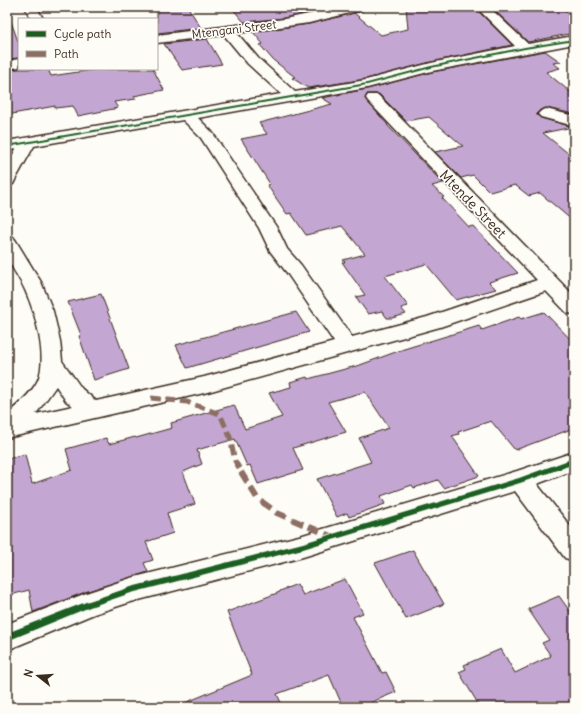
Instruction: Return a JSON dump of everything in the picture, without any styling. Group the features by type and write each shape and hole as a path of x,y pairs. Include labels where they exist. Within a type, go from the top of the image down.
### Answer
{"street":[{"path":"31,7 36,18"},
{"name":"Mtengani Street","path":"158,39 307,19 358,7"},
{"path":"482,7 525,48"},
{"path":"227,30 253,61 292,97"},
{"path":"7,146 367,84 431,67 525,48 574,40"},
{"path":"7,65 18,63"},
{"name":"Mtende Street","path":"373,98 574,308"},
{"path":"546,114 574,121"},
{"path":"186,115 207,135 268,228 279,251 294,269 347,346"},
{"path":"7,180 17,159 28,142"},
{"path":"7,241 21,263 44,310 51,341 49,380 26,411 7,428"},
{"path":"7,428 93,411 204,386 433,322 549,283"},
{"path":"51,362 74,395 93,411"},
{"path":"7,637 89,604 131,590 303,546 520,480 574,461"},
{"path":"520,480 574,550"}],"building":[{"path":"157,7 188,7 201,28 158,33"},
{"path":"231,7 336,7 284,18 244,22"},
{"path":"406,7 474,7 512,45 431,62 366,79 308,88 292,78 295,77 273,60 260,45 263,44 253,32 309,24 354,13 381,35 408,29"},
{"path":"491,7 560,7 574,17 574,33 528,42"},
{"path":"7,16 9,16 18,41 18,58 7,59"},
{"path":"207,39 222,64 182,70 164,44"},
{"path":"545,51 561,62 553,63 560,68 546,72 574,95 574,114 546,108 540,110 536,114 541,118 573,127 543,133 574,158 574,222 540,193 529,196 515,185 490,192 473,175 461,178 435,152 463,146 429,117 406,121 379,94 367,94 365,99 387,125 443,183 432,186 444,197 442,198 469,227 473,226 518,273 489,282 496,289 456,300 426,264 385,276 408,306 401,308 406,314 387,318 382,311 368,314 356,297 365,295 342,262 345,262 343,260 365,254 342,226 306,235 291,213 287,214 267,185 270,184 241,139 267,134 259,123 332,104 322,98 367,89 432,72"},
{"path":"7,70 48,70 51,76 92,70 154,70 164,90 134,96 136,99 114,102 118,108 78,116 73,106 55,108 55,106 7,115"},
{"path":"101,294 129,369 94,380 79,336 81,335 68,302"},
{"path":"296,312 309,332 187,368 176,345"},
{"path":"544,312 574,343 574,428 515,450 491,421 458,432 459,434 452,436 479,476 444,488 438,480 414,488 412,485 381,496 385,504 349,517 347,513 337,517 317,479 371,462 359,438 389,428 365,392 328,402 346,432 293,448 303,470 258,484 250,465 247,466 235,439 197,450 202,464 183,472 195,504 167,513 173,533 146,542 153,560 144,563 148,572 88,591 33,612 29,590 7,596 7,459 25,454 32,484 72,470 66,449 106,438 109,444 136,438 172,428 171,423 234,405 245,429 282,417 269,393 291,387 290,382 307,377 308,379 360,365 404,349 479,326 482,330 519,317 521,319"},
{"path":"413,550 444,604 406,619 375,563"},
{"path":"345,579 363,613 353,617 382,673 386,672 396,692 360,707 343,707 329,675 277,694 283,707 175,707 252,675 227,612 297,584 303,595"},
{"path":"559,596 574,617 574,707 480,707 459,672 466,669 464,665 501,649 515,673 551,656 542,643 549,640 528,609"}],"marked path":[{"path":"151,398 187,402 204,406 220,414 230,437 235,461 257,498 277,513 333,537"}],"cycle path":[{"path":"7,146 367,84 431,67 525,48 574,40"},
{"path":"7,637 89,604 131,590 303,546 520,480 574,461"}]}
